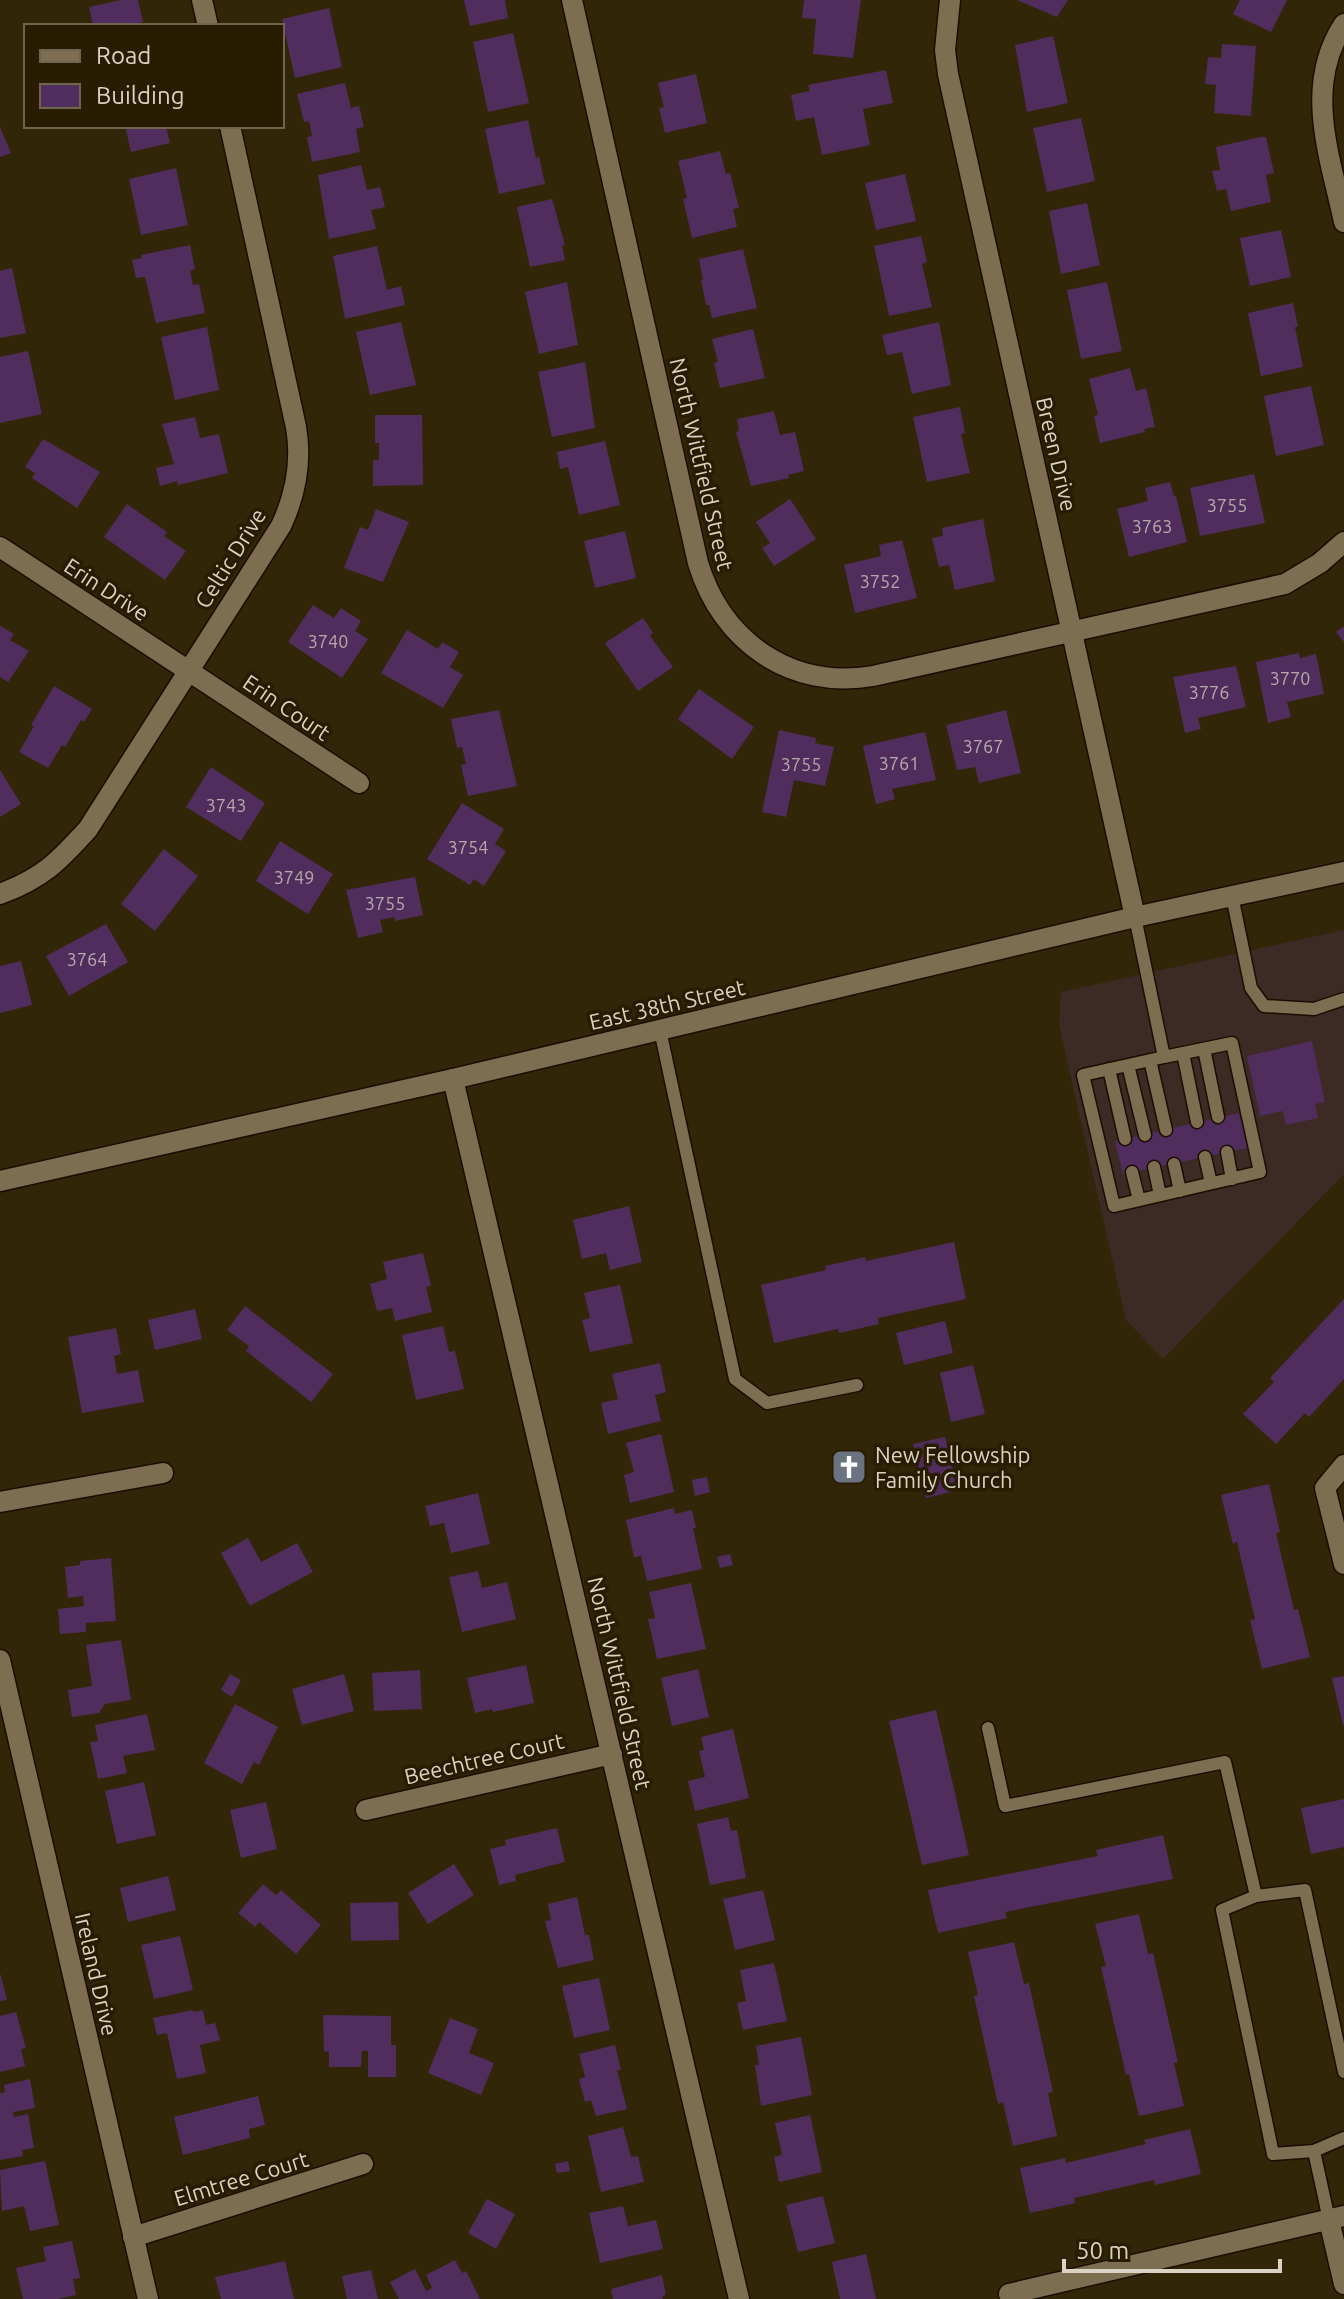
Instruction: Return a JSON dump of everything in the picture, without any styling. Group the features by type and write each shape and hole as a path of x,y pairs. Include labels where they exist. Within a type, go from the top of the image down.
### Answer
{"street":[{"path":"202,0 208,24"},
{"name":"North Wittfield Street","path":"572,0 698,563 713,600 729,623 758,650 781,665 834,679 873,676 1285,584 1320,563 1344,542"},
{"name":"Breen Drive","path":"950,0 945,50 948,74 1135,917"},
{"path":"1344,24 1328,57 1321,96 1324,134 1344,222"},
{"name":"Celtic Drive","path":"0,894 28,883 48,870 74,847 88,829 281,526 291,503 299,466 296,427 230,128"},
{"name":"Erin Drive","path":"0,547 188,670"},
{"name":"Erin Court","path":"188,670 359,783"},
{"name":"East 38th Street","path":"0,1181 453,1079 1135,917 1344,872"},
{"name":"North Wittfield Street","path":"453,1079 739,2299"},
{"path":"1344,1465 1325,1488 1344,1564"},
{"path":"0,1502 163,1473"},
{"name":"Ireland Drive","path":"0,1660 148,2299"},
{"name":"Beechtree Court","path":"366,1810 612,1754"},
{"name":"Elmtree Court","path":"133,2237 363,2164"},
{"path":"1009,2294 1337,2218 1344,2284"}],"lane":[{"path":"1232,896 1251,988 1264,1006 1314,1009 1344,999"},
{"path":"1135,917 1164,1057"},
{"path":"660,1030 735,1379 767,1403 857,1385"},
{"path":"1232,1043 1260,1172 1114,1206 1083,1075 1164,1057 1232,1043"},
{"path":"1204,1049 1218,1117"},
{"path":"1183,1053 1197,1122"},
{"path":"1150,1060 1166,1130"},
{"path":"1128,1065 1145,1135"},
{"path":"1109,1069 1125,1139"},
{"path":"1227,1152 1232,1179"},
{"path":"1205,1157 1211,1183"},
{"path":"1174,1164 1180,1191"},
{"path":"1154,1167 1160,1195"},
{"path":"1132,1172 1139,1200"},
{"path":"988,1728 1005,1806 1225,1762 1256,1896"},
{"path":"1344,2072 1305,1890 1256,1896 1222,1910 1273,2154 1314,2151 1344,2138"},
{"path":"1314,2151 1337,2218"}],"shaded area":[{"path":"1344,930 1344,1174 1163,1359 1126,1320 1059,1025 1061,992"}],"building":[{"path":"121,0 138,0 143,22 93,24 89,7"},
{"path":"464,0 505,0 508,18 470,26"},
{"path":"804,0 861,0 853,58 813,54 816,19 802,18"},
{"path":"1017,0 1068,0 1057,17"},
{"path":"1240,0 1287,0 1271,32 1233,14"},
{"path":"329,8 342,67 295,78 282,19"},
{"path":"513,33 529,103 488,112 473,42"},
{"path":"1053,36 1068,103 1027,112 1015,45"},
{"path":"1222,44 1256,46 1251,116 1214,113 1216,85 1205,84 1208,57 1221,58"},
{"path":"886,70 893,103 863,109 870,145 822,155 814,117 796,121 791,95 810,91 808,85"},
{"path":"696,74 707,123 665,133 659,108 664,107 658,83"},
{"path":"345,83 351,108 359,106 364,127 356,129 360,152 312,162 307,137 312,136 309,121 304,122 297,94"},
{"path":"1081,118 1095,181 1047,192 1033,128"},
{"path":"528,120 545,184 499,194 485,129"},
{"path":"0,127 11,153 0,157"},
{"path":"125,128 166,128 170,143 131,152"},
{"path":"1266,137 1274,173 1266,175 1271,202 1231,211 1226,189 1217,191 1212,171 1220,170 1216,147"},
{"path":"720,151 726,174 730,173 739,208 733,209 737,227 692,238 678,161"},
{"path":"361,165 367,190 380,187 385,207 371,210 376,229 329,239 318,175"},
{"path":"176,168 188,225 141,235 129,179"},
{"path":"905,174 916,221 876,230 865,183"},
{"path":"552,199 565,245 562,246 565,260 530,267 517,207"},
{"path":"1087,203 1100,265 1061,274 1049,211"},
{"path":"1281,230 1291,277 1250,286 1240,238"},
{"path":"921,236 927,262 922,264 932,307 889,316 874,246"},
{"path":"190,245 195,269 190,271 193,285 199,284 205,313 156,323 145,277 136,278 132,260 142,258 141,255"},
{"path":"377,246 387,290 401,286 405,305 345,319 333,256"},
{"path":"743,249 757,308 712,318 709,305 706,305 699,259"},
{"path":"12,268 26,333 0,338 0,271"},
{"path":"567,282 578,345 539,354 525,292"},
{"path":"1107,282 1122,351 1081,359 1067,290"},
{"path":"1293,303 1303,367 1261,376 1248,313"},
{"path":"401,322 416,385 370,395 356,332"},
{"path":"939,322 951,385 912,394 902,352 887,355 882,335"},
{"path":"207,327 219,390 175,400 161,337"},
{"path":"753,329 765,378 720,388 712,339"},
{"path":"28,351 42,414 0,423 0,357"},
{"path":"585,362 595,428 552,437 538,372"},
{"path":"1130,368 1136,391 1146,388 1155,427 1100,443 1094,416 1098,415 1089,379"},
{"path":"1311,386 1324,445 1276,456 1264,396"},
{"path":"960,407 965,433 961,434 970,473 927,482 913,417"},
{"path":"774,411 780,435 795,432 804,471 788,475 789,478 751,486 736,432 739,431 737,419"},
{"path":"375,415 422,415 423,485 373,486 373,460 379,460 379,443 375,443"},
{"path":"195,417 200,438 219,434 228,473 160,486 156,468 174,464 162,424"},
{"path":"43,439 100,472 77,508 32,478 35,473 25,467"},
{"path":"605,441 620,505 579,515 568,467 560,469 557,452"},
{"path":"1254,474 1265,523 1200,536 1190,488"},
{"path":"1170,482 1187,542 1129,557 1117,509 1148,501 1145,488"},
{"path":"790,499 816,539 774,566 762,548 770,543 756,522"},
{"path":"127,504 167,532 164,536 186,551 165,580 104,537"},
{"path":"376,509 409,522 383,582 344,568 360,527 368,530"},
{"path":"983,519 995,581 955,590 949,565 939,567 932,538 943,536 942,528"},
{"path":"625,531 636,578 595,588 584,541"},
{"path":"902,540 917,598 855,613 844,565 881,556 879,545"},
{"path":"313,605 334,618 341,608 361,621 355,631 368,639 342,678 288,642"},
{"path":"643,618 653,633 650,636 673,667 638,691 605,643"},
{"path":"0,626 14,634 10,640 29,651 8,682 0,677"},
{"path":"1344,626 1344,642 1336,632"},
{"path":"407,630 438,649 442,642 459,652 450,667 463,675 443,708 381,673"},
{"path":"1299,653 1300,658 1316,654 1324,694 1287,702 1291,717 1268,723 1256,662"},
{"path":"1236,666 1246,707 1198,718 1201,729 1185,733 1173,677"},
{"path":"54,686 92,709 84,722 81,720 65,747 62,745 48,768 19,752"},
{"path":"699,689 754,727 732,759 678,719"},
{"path":"499,710 517,786 468,796 461,765 466,764 462,747 457,748 451,719"},
{"path":"1006,710 1021,773 979,783 975,767 957,770 946,725"},
{"path":"779,730 816,738 815,743 834,747 825,786 794,780 786,817 762,812"},
{"path":"925,732 936,780 892,789 895,799 876,804 863,746"},
{"path":"211,767 265,803 241,841 186,807"},
{"path":"0,770 21,804 0,817"},
{"path":"462,803 504,829 495,844 506,851 484,886 474,879 470,885 427,859"},
{"path":"280,841 333,874 308,914 256,881"},
{"path":"164,849 198,876 155,931 121,904"},
{"path":"415,877 423,915 395,921 394,917 380,920 383,932 358,938 346,890"},
{"path":"106,924 128,962 69,996 46,956"},
{"path":"21,961 32,1005 0,1013 0,966"},
{"path":"1312,1041 1325,1102 1315,1104 1318,1118 1286,1125 1283,1111 1260,1116 1247,1056"},
{"path":"1239,1113 1247,1148 1123,1174 1115,1141"},
{"path":"629,1206 642,1262 610,1270 606,1253 582,1259 573,1220"},
{"path":"954,1242 966,1299 878,1318 879,1324 774,1343 761,1285 826,1270 825,1266 865,1257 866,1261"},
{"path":"423,1253 431,1286 426,1287 432,1312 395,1321 392,1308 377,1311 370,1284 387,1279 383,1262"},
{"path":"620,1285 633,1343 590,1352 582,1320 590,1318 584,1293"},
{"path":"1344,1299 1344,1379 1309,1417 1305,1413 1276,1444 1243,1414 1274,1382 1270,1378"},
{"path":"245,1306 333,1374 311,1402 246,1351 249,1346 227,1330"},
{"path":"195,1309 202,1339 155,1350 148,1320"},
{"path":"945,1321 953,1353 904,1365 896,1333"},
{"path":"443,1326 449,1352 455,1351 464,1389 416,1400 402,1335"},
{"path":"116,1328 121,1354 114,1356 117,1374 138,1370 144,1402 82,1413 68,1337"},
{"path":"660,1363 666,1392 655,1395 661,1421 608,1434 601,1403 618,1399 612,1374"},
{"path":"973,1365 985,1414 951,1422 940,1373"},
{"path":"661,1434 674,1492 630,1503 624,1475 634,1472 626,1443"},
{"path":"945,1437 958,1490 926,1498 913,1444"},
{"path":"707,1477 710,1492 695,1496 692,1480"},
{"path":"1269,1484 1280,1532 1276,1533 1294,1610 1298,1609 1310,1657 1262,1669 1250,1620 1255,1619 1237,1542 1233,1544 1221,1495"},
{"path":"478,1493 490,1544 451,1553 444,1523 430,1526 425,1506"},
{"path":"674,1508 675,1514 692,1510 702,1569 647,1581 641,1556 634,1557 626,1520"},
{"path":"248,1538 261,1562 297,1543 313,1572 250,1606 221,1553"},
{"path":"730,1554 733,1565 720,1568 717,1557"},
{"path":"111,1558 116,1621 86,1623 86,1632 60,1634 58,1609 84,1606 83,1596 68,1598 65,1567 80,1565 80,1561"},
{"path":"478,1571 482,1588 507,1582 516,1619 462,1632 449,1577"},
{"path":"691,1583 706,1649 657,1659 648,1619 655,1618 649,1592"},
{"path":"121,1640 131,1700 105,1704 99,1713 72,1717 68,1690 92,1686 86,1645"},
{"path":"526,1665 534,1703 475,1713 467,1678"},
{"path":"698,1669 709,1717 672,1726 661,1678"},
{"path":"420,1670 422,1709 374,1711 372,1673"},
{"path":"230,1674 241,1680 232,1697 221,1690"},
{"path":"344,1674 354,1711 302,1725 292,1689"},
{"path":"1344,1676 1344,1725 1343,1725 1332,1678"},
{"path":"235,1704 278,1727 259,1765 254,1762 242,1784 204,1763"},
{"path":"936,1710 969,1855 922,1865 889,1721"},
{"path":"147,1714 155,1750 123,1756 127,1773 98,1779 90,1742 98,1741 95,1725"},
{"path":"733,1729 749,1798 695,1811 688,1781 705,1777 699,1751 704,1750 701,1737"},
{"path":"144,1782 156,1835 117,1844 105,1791"},
{"path":"1344,1799 1344,1847 1311,1854 1301,1808"},
{"path":"266,1802 277,1849 241,1858 230,1810"},
{"path":"728,1817 731,1831 737,1830 746,1878 710,1885 697,1824"},
{"path":"557,1828 565,1862 515,1875 516,1881 499,1885 490,1849 506,1845 505,1840"},
{"path":"1163,1835 1173,1879 1005,1912 1007,1918 938,1933 928,1890 1098,1856 1096,1850"},
{"path":"454,1864 474,1895 428,1924 408,1893"},
{"path":"168,1876 176,1910 128,1922 120,1888"},
{"path":"263,1884 276,1895 281,1890 321,1925 296,1954 259,1922 255,1927 238,1913"},
{"path":"763,1890 775,1940 735,1950 723,1899"},
{"path":"577,1897 594,1960 558,1968 545,1921 551,1920 548,1904"},
{"path":"398,1902 399,1940 351,1941 350,1903"},
{"path":"1139,1914 1148,1954 1153,1953 1178,2062 1174,2063 1184,2106 1139,2116 1129,2074 1126,2075 1101,1967 1106,1966 1095,1924"},
{"path":"180,1936 193,1990 154,1999 141,1945"},
{"path":"1014,1942 1024,1984 1029,1983 1053,2092 1048,2093 1057,2136 1013,2146 1003,2102 998,2104 974,1996 978,1995 968,1952"},
{"path":"774,1963 787,2021 743,2030 737,2003 746,2001 740,1970"},
{"path":"0,1973 7,2000 0,2001"},
{"path":"599,1978 610,2030 574,2038 562,1986"},
{"path":"203,2010 206,2025 215,2023 220,2040 200,2045 206,2073 177,2079 167,2033 157,2035 153,2018"},
{"path":"16,2012 26,2048 21,2049 25,2066 0,2072 0,2016"},
{"path":"323,2015 391,2016 391,2045 396,2045 396,2077 368,2077 368,2051 362,2051 361,2067 329,2067 329,2051 324,2052"},
{"path":"450,2018 478,2029 469,2053 494,2063 481,2095 428,2073"},
{"path":"801,2037 812,2095 761,2106 755,2065 759,2065 756,2046"},
{"path":"615,2045 621,2070 617,2070 627,2109 596,2116 591,2100 585,2102 579,2079 585,2077 579,2054"},
{"path":"30,2079 35,2108 13,2112 14,2117 28,2114 34,2148 22,2150 23,2156 0,2160 0,2093 5,2092 4,2085"},
{"path":"258,2096 265,2125 249,2129 250,2138 183,2155 174,2117"},
{"path":"810,2115 822,2172 779,2182 774,2157 782,2155 775,2123"},
{"path":"623,2127 631,2157 638,2156 644,2182 601,2192 588,2136"},
{"path":"1190,2129 1201,2174 1155,2185 1154,2180 1074,2198 1075,2203 1030,2213 1020,2168 1065,2158 1066,2163 1146,2144 1144,2140"},
{"path":"45,2161 59,2225 30,2231 24,2206 2,2211 0,2170"},
{"path":"568,2161 570,2171 557,2173 555,2164"},
{"path":"823,2196 835,2243 798,2252 786,2205"},
{"path":"487,2199 515,2214 496,2249 468,2233"},
{"path":"623,2206 628,2226 656,2220 663,2249 600,2263 589,2213"},
{"path":"72,2241 80,2278 73,2279 76,2295 58,2299 23,2299 16,2268 46,2261 43,2247"},
{"path":"866,2254 876,2299 840,2299 832,2262"},
{"path":"455,2260 462,2273 466,2271 480,2299 399,2299 390,2282 415,2269 426,2291 432,2288 426,2275"},
{"path":"285,2261 294,2299 221,2299 215,2277"},
{"path":"371,2270 378,2299 347,2299 342,2276"},
{"path":"662,2275 666,2295 662,2296 663,2299 613,2299 611,2289"}],"place":[{"name":"New Fellowship Family Church","path":"849,1467"}]}
